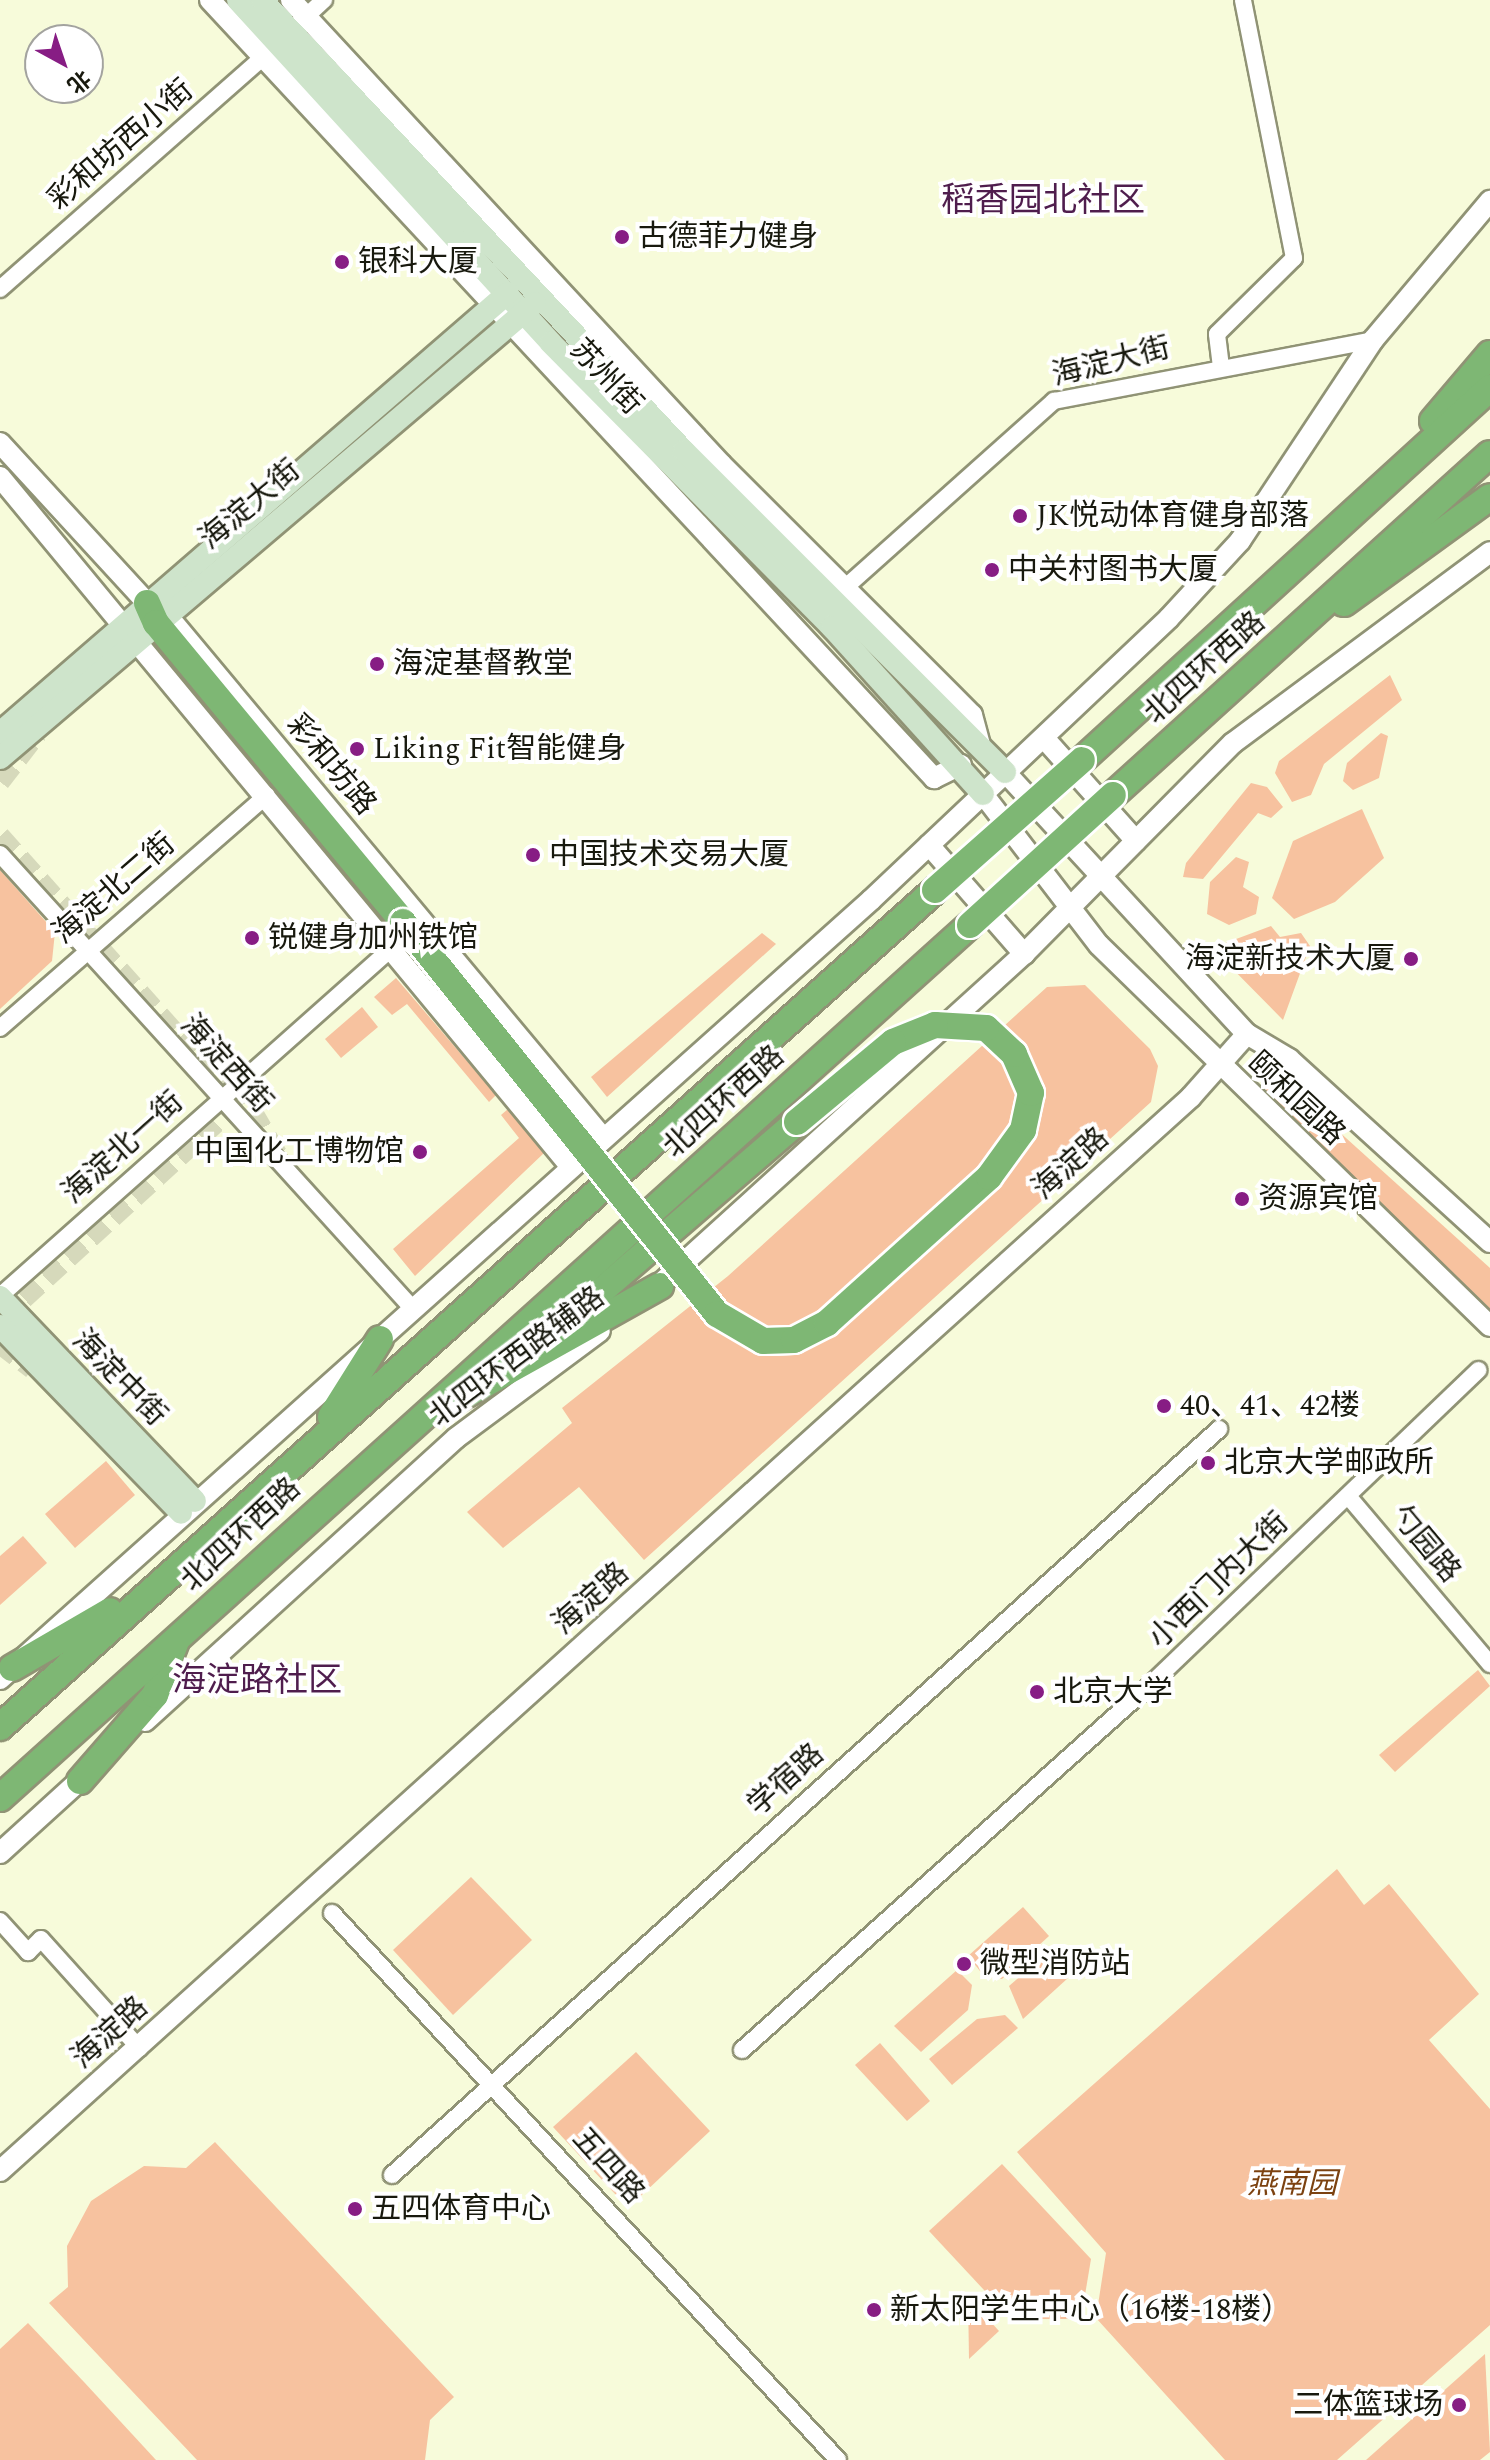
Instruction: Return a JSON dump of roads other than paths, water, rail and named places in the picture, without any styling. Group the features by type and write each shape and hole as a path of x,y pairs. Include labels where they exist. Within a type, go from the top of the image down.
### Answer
{"highway":[{"path":"1354,516 1490,354"},
{"name":"北四环西路","path":"0,1727 155,1585 1354,516 1490,388"},
{"name":"北四环西路","path":"0,1798 394,1437 970,925 1490,454"},
{"path":"1265,656 1490,497"},
{"path":"147,620 403,922 717,1314 763,1341 794,1340 827,1323 989,1177 1023,1130 1031,1093 1014,1054 986,1028 935,1025 893,1042 797,1122 520,1361"},
{"path":"394,1437 520,1361 660,1286"},
{"path":"315,1444 380,1339"},
{"path":"6,1674 155,1585"},
{"path":"80,1781 155,1695 178,1637"}],"main road":[{"name":"苏州街","path":"238,0 285,37"},
{"name":"苏州街","path":"262,0 285,37 508,293 961,765 983,794"},
{"name":"海淀大街","path":"0,758 147,620 508,293"},
{"name":"苏州街","path":"526,311 842,590 1005,772"},
{"name":"海淀大街","path":"0,733 147,620 526,311"},
{"name":"海淀中街","path":"0,1296 188,1507"},
{"name":"海淀中街","path":"0,1326 188,1507"}],"street":[{"name":"苏州街","path":"210,0 285,37 721,464 842,590"},
{"name":"苏州街","path":"285,37 291,0"},
{"name":"彩和坊西小街","path":"0,289 324,0"},
{"path":"1221,367 1217,334 1294,258 1243,0"},
{"name":"苏州街","path":"285,37 508,293"},
{"name":"北四环西路","path":"983,794 1044,738 1240,541 1373,340 1490,201"},
{"name":"海淀大街","path":"842,590 1054,401 1373,340"},
{"name":"彩和坊路","path":"0,443 147,620 598,1131"},
{"name":"彩和坊路","path":"0,477 147,620 267,795 571,1167"},
{"path":"1102,877 1233,743 1490,552"},
{"path":"1044,738 1136,841"},
{"name":"颐和园路","path":"1005,772 1247,1034 1289,1059 1490,1242"},
{"path":"6,1674 188,1507 571,1167 598,1131 929,845 983,794"},
{"name":"颐和园路","path":"983,794 1071,908 1214,1065 1490,1326"},
{"name":"海淀北二街","path":"0,1028 267,795"},
{"path":"929,845 1024,954"},
{"name":"海淀西街","path":"0,854 220,1100 413,1309"},
{"name":"北四环西路辅路","path":"0,1853 456,1438 660,1286 1024,954 1102,877"},
{"name":"海淀北一街","path":"0,1296 392,948"},
{"name":"海淀路","path":"0,2171 1191,1097 1214,1065 1247,1034"},
{"path":"558,1150 598,1131"},
{"name":"小西门内大街","path":"742,2050 1090,1741 1479,1370"},
{"name":"学宿路","path":"392,2175 492,2081 1219,1429"},
{"name":"勺园路","path":"1348,1496 1490,1664"},
{"name":"五四路","path":"332,1913 492,2081 838,2460"},
{"path":"0,1921 28,1952 41,1939 139,2048"}],"tunnel":[{"path":"0,782 37,734"},
{"path":"0,836 238,1103 0,1320"},
{"path":"237,1085 283,1164"},
{"path":"0,1344 32,1369"}],"place":[{"name":"古德菲力健身","path":"622,237"},
{"name":"银科大厦","path":"342,262"},
{"name":"JK悦动体育健身部落","path":"1020,516"},
{"name":"中关村图书大厦","path":"992,570"},
{"name":"海淀基督教堂","path":"377,664"},
{"name":"Liking Fit智能健身","path":"357,749"},
{"name":"中国技术交易大厦","path":"533,855"},
{"name":"锐健身加州铁馆","path":"252,938"},
{"name":"海淀新技术大厦","path":"1411,959"},
{"name":"中国化工博物馆","path":"420,1152"},
{"name":"资源宾馆","path":"1242,1199"},
{"name":"40、41、42楼","path":"1164,1406"},
{"name":"北京大学邮政所","path":"1208,1463"},
{"name":"北京大学","path":"1037,1692"},
{"name":"微型消防站","path":"964,1964"},
{"name":"五四体育中心","path":"355,2209"},
{"name":"新太阳学生中心（16楼-18楼）","path":"874,2310"},
{"name":"二体篮球场","path":"1459,2405"}],"district":[{"name":"稻香园北社区","path":"1043,202"},
{"name":"海淀路社区","path":"257,1682"}],"park label":[{"name":"燕南园","path":"1292,2184"}]}
